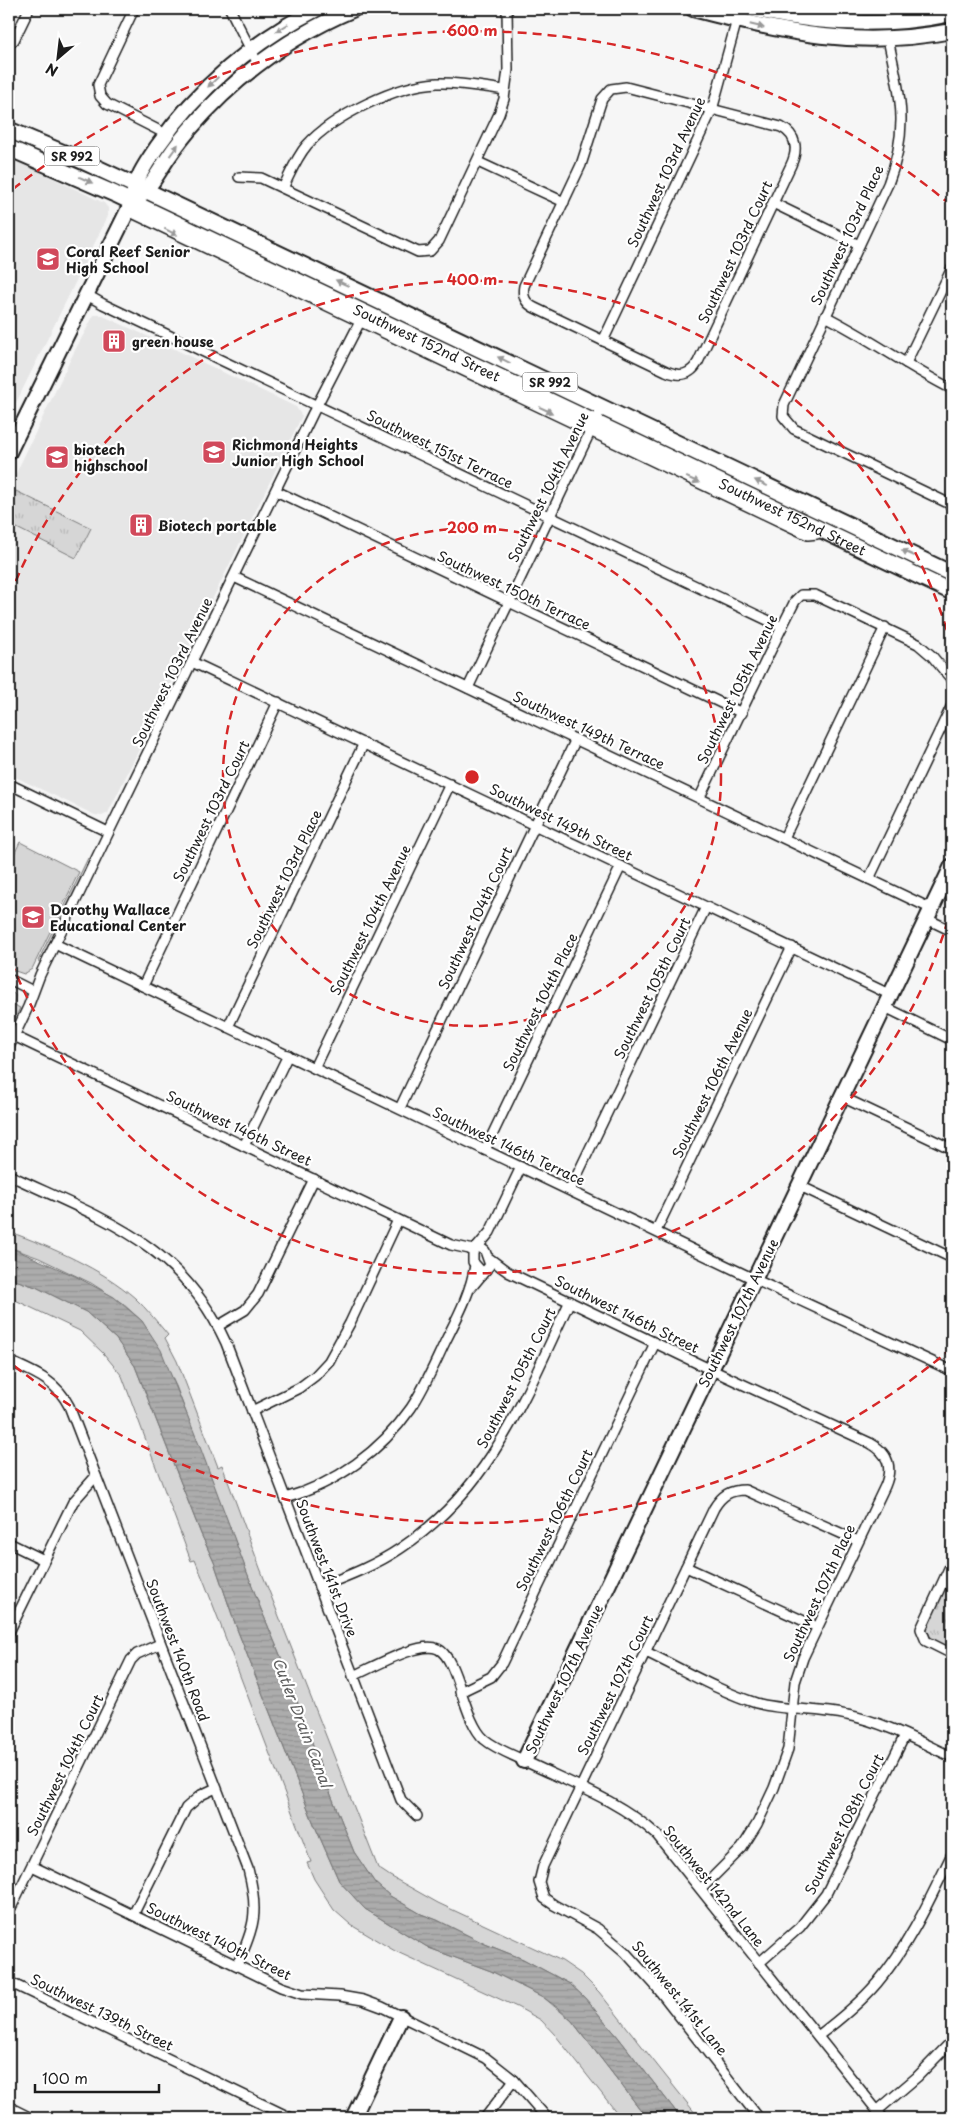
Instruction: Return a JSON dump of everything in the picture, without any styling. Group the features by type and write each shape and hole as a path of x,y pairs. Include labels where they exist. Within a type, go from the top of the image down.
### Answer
{"main road":[{"name":"Southwest 152nd Street","path":"9,130 141,188 952,574"},
{"name":"Southwest 152nd Street","path":"9,148 593,427 820,529 952,592"},
{"path":"362,317 372,297"},
{"path":"818,510 822,520 820,529"}],"street":[{"path":"9,44 14,40 29,9"},
{"path":"134,9 98,85 100,96 110,106 166,134"},
{"path":"230,9 258,64"},
{"path":"9,452 166,134 203,92 250,50 281,29 317,9"},
{"path":"141,188 199,119 221,96 258,64 338,12 354,9"},
{"path":"238,178 261,178 418,252 426,252 435,247 442,237 497,120 505,90 509,58 507,9"},
{"path":"693,9 738,15 772,29 818,37 888,39 952,31"},
{"path":"752,9 796,18 856,24 901,22 952,14"},
{"name":"Southwest 103rd Avenue","path":"603,341 712,110 738,15"},
{"name":"Southwest 103rd Place","path":"888,39 900,96 902,120 897,159 888,184 784,405 784,419 794,429 952,505"},
{"path":"283,188 300,155 320,133 344,117 390,93 410,86 446,82 505,90"},
{"path":"603,341 532,307 523,296 524,286 581,165 600,102 608,92 615,88 626,87 712,110"},
{"name":"Southwest 103rd Court","path":"603,341 666,372 676,375 691,372 698,362 794,159 796,148 793,137 781,127 712,110"},
{"path":"478,162 564,202"},
{"path":"773,203 859,244"},
{"path":"906,363 952,268"},
{"name":"Southwest 151st Terrace","path":"87,295 782,627"},
{"path":"825,316 874,342 952,389"},
{"name":"Southwest 103rd Avenue","path":"9,1047 28,1008 33,991 108,832 362,317"},
{"name":"Southwest 104th Avenue","path":"468,688 602,407"},
{"name":"Southwest 150th Terrace","path":"276,491 742,713"},
{"name":"Southwest 149th Terrace","path":"234,576 869,879 929,914 952,931"},
{"name":"Southwest 105th Avenue","path":"700,798 782,627 794,603 801,595 815,595 885,627"},
{"path":"784,838 885,627 922,646 952,680"},
{"name":"Southwest 149th Street","path":"192,662 792,947 888,1001 952,1040"},
{"name":"Southwest 103rd Court","path":"143,986 278,702"},
{"path":"869,879 952,705"},
{"name":"Southwest 104th Court","path":"400,1108 576,739"},
{"name":"Southwest 103rd Place","path":"228,1027 364,743"},
{"path":"9,784 108,832"},
{"name":"Southwest 104th Avenue","path":"314,1068 450,784"},
{"name":"Southwest 104th Place","path":"485,1150 621,866"},
{"name":"Southwest 107th Avenue","path":"524,1760 952,866"},
{"name":"Southwest 105th Court","path":"570,1190 706,907"},
{"name":"Southwest 146th Terrace","path":"55,944 754,1279 952,1371"},
{"name":"Southwest 106th Avenue","path":"656,1231 792,947"},
{"path":"9,979 33,991"},
{"name":"Southwest 146th Street","path":"14,1036 451,1245 474,1264"},
{"path":"244,1146 288,1055"},
{"path":"842,1097 952,1149"},
{"path":"469,1290 474,1264 472,1254 490,1232 521,1167"},
{"name":"Southwest 141st Drive","path":"9,1174 121,1228 149,1246 187,1280 205,1304 218,1326 252,1411 401,1800 417,1816"},
{"path":"218,1326 245,1310 258,1294 314,1179"},
{"path":"800,1186 952,1258"},
{"path":"252,1411 300,1388 315,1376 329,1360 350,1323 398,1220"},
{"path":"285,1498 331,1480 358,1463 389,1435 418,1395 469,1290 490,1265 488,1256 490,1232"},
{"name":"Southwest 146th Street","path":"451,1245 475,1249"},
{"path":"475,1249 483,1249 488,1256"},
{"name":"Southwest 146th Street","path":"488,1256 508,1272 711,1370 870,1443 884,1454 889,1466"},
{"path":"474,1264 480,1271 486,1270"},
{"name":"Southwest 146th Street","path":"486,1270 508,1272"},
{"name":"Southwest 105th Court","path":"320,1587 376,1563 407,1544 450,1509 492,1457 506,1433 570,1302"},
{"name":"Southwest 106th Court","path":"460,1692 491,1677 502,1663 655,1343"},
{"name":"Southwest 140th Road","path":"9,1361 44,1378 62,1393 69,1406 250,1876 256,1908 250,1936 237,1965"},
{"name":"Southwest 107th Place","path":"701,1889 737,1854 757,1824 788,1749 799,1668 887,1481 889,1466"},
{"path":"9,1632 73,1502 96,1476"},
{"name":"Southwest 107th Court","path":"542,1895 539,1882 543,1866 716,1506 729,1492 745,1490 858,1541"},
{"path":"9,1543 44,1560"},
{"path":"952,1562 921,1629 924,1639 952,1654"},
{"path":"686,1567 817,1627"},
{"name":"Southwest 104th Court","path":"9,1912 131,1660 137,1654 160,1644"},
{"name":"Southwest 142nd Lane","path":"353,1676 420,1647 439,1649 447,1657 474,1726 483,1738 495,1746 621,1808 647,1827 669,1849 880,2115"},
{"path":"646,1652 752,1701 792,1709 847,1714 872,1721 952,1757"},
{"name":"Southwest 108th Court","path":"759,1963 800,1927 826,1894 905,1735"},
{"path":"133,1915 186,1808 201,1795 216,1788"},
{"path":"818,2036 857,2004 889,1968 920,1919 952,1854"},
{"name":"Southwest 140th Street","path":"32,1866 291,1991 314,1996 354,1998 401,2017 486,2058 514,2080 547,2118"},
{"name":"Southwest 141st Lane","path":"542,1895 554,1905 598,1929 626,1952 655,1985 759,2118"},
{"name":"Southwest 139th Street","path":"9,1982 291,2118"},
{"path":"353,2118 401,2017"},
{"path":"880,2115 952,2041"},
{"path":"485,2118 514,2080"},
{"path":"9,2107 31,2118"}],"shaded area":[{"name":"Coral Reef Senior High School","path":"9,157 104,203 108,208 108,216 9,417"},
{"path":"94,315 101,315 145,335 296,407 302,416 108,813 102,816 95,815 9,774 9,488 73,354"}],"green space":[{"path":"16,491 91,528 76,558 9,524 9,506"},
{"name":"Dorothy Wallace Educational Center","path":"20,842 79,872 32,969 24,974 9,969 9,865"},
{"path":"88,858 91,860 42,963 38,961"},
{"path":"9,990 15,995 14,1005 20,1008 9,1031"},
{"path":"9,1227 11,1228 10,1232 92,1268 122,1287 148,1311 168,1335 165,1338 177,1361 218,1467 222,1465 260,1568 378,1868 438,1903 562,1961 581,1974 599,1992 699,2118 681,2118 618,2037 584,1997 570,1984 523,1959 485,1944 421,1914 390,1896 375,1883 354,1852 176,1386 142,1321 122,1303 91,1283 39,1258 9,1247"},
{"path":"9,1278 36,1287 86,1312 116,1339 135,1366 201,1534 214,1562 237,1629 314,1824 339,1881 365,1909 429,1948 491,1971 543,1997 572,2021 647,2118 621,2118 556,2036 541,2020 395,1951 351,1925 334,1910 314,1879 307,1863 311,1862 205,1584 195,1560 191,1561 122,1376 104,1354 80,1331 9,1297"},
{"path":"952,1571 952,1650 932,1639 927,1626"}],"water":[{"name":"Cutler Drain Canal","path":"9,1247 75,1276 114,1297 142,1321 161,1350 283,1662 331,1795 354,1852 375,1883 390,1896 421,1914 485,1944 523,1959 570,1984 584,1997 618,2037 681,2118 647,2118 572,2021 543,1997 491,1971 429,1948 365,1909 339,1881 314,1824 237,1629 214,1562 201,1534 135,1366 116,1339 86,1312 36,1287 9,1278"}],"place":[{"name":"Coral Reef Senior High School","path":"48,259"},
{"name":"green house","path":"114,341"},
{"name":"Richmond Heights Junior High School","path":"214,452"},
{"name":"biotech highschool","path":"57,457"},
{"name":"Biotech portable","path":"141,525"},
{"name":"Dorothy Wallace Educational Center","path":"33,917"}]}
